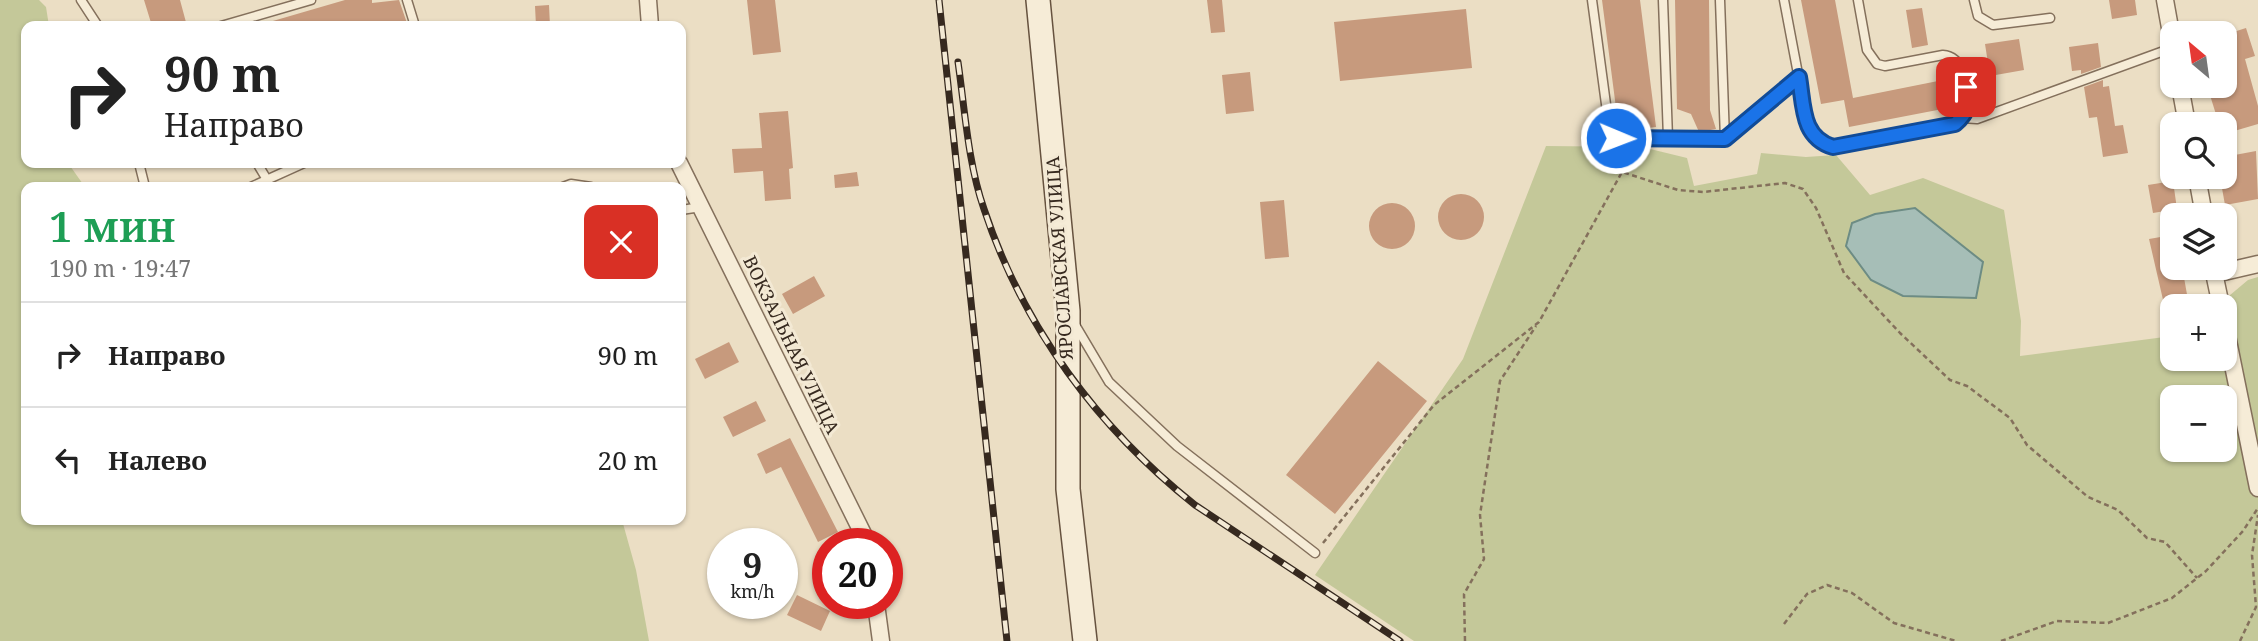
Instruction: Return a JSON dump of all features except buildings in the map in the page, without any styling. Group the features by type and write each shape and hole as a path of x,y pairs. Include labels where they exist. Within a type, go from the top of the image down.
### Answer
{"main road":[{"name":"ЯРОСЛАВСКАЯ УЛИЦА","path":"1038,0 1068,311 1068,489 1084,641"}],"street":[{"path":"648,0 650,21"},
{"path":"2165,0 2169,21"},
{"name":"ВОКЗАЛЬНАЯ УЛИЦА","path":"682,168 860,528"},
{"path":"2237,267 2258,264"},
{"path":"2234,371 2258,488"},
{"path":"878,619 881,641"}],"lane":[{"path":"82,0 95,21"},
{"path":"238,21 311,0"},
{"path":"407,0 413,21"},
{"path":"1592,0 1610,134 1616,138 1725,139 1799,77"},
{"path":"1663,0 1668,138"},
{"path":"1720,0 1725,139"},
{"path":"1784,0 1809,132 1824,144 1833,147 1955,124 1962,118 1969,104 1959,61 1952,55 1943,55 1885,66 1877,64 1867,50 1858,0"},
{"path":"1974,0 1978,16 1993,25 2050,18"},
{"path":"1962,118 1977,119 2160,52"},
{"path":"260,168 266,178"},
{"path":"259,182 291,168"},
{"path":"686,209 701,207"},
{"path":"1068,311 1108,382 1177,446 1315,553"}],"path":[{"path":"1465,641 1464,594 1484,559 1480,515 1500,381 1539,322 1622,172 1690,191 1785,183 1803,189 1816,208 1844,273 1900,333 1950,380 1967,386 2010,418 2027,445 2088,496 2118,510 2147,538 2165,542 2197,578"},
{"path":"1315,553 1434,405 1539,322"},
{"path":"2001,641 2031,628 2057,621 2108,623 2172,598 2197,578 2243,531 2258,508"},
{"path":"2240,641 2256,607 2252,555 2258,515"},
{"path":"1784,624 1807,594 1827,585 1852,593 1894,624 1956,641"}],"green space":[{"path":"0,0 39,0 46,7 48,21 21,21 21,168 72,168 81,182 21,182 21,525 623,525 636,570 649,641 0,641"},
{"path":"1546,146 1642,147 1687,158 1694,186 1757,174 1761,153 1806,157 1836,155 1870,195 1923,178 2004,210 2021,321 2020,356 2160,338 2160,371 2237,371 2237,294 2231,294 2248,280 2258,277 2258,641 1414,641 1315,575 1463,359"}],"water":[{"path":"1915,208 1983,262 1976,298 1903,296 1871,280 1846,246 1852,223 1875,214"}],"railway":[{"path":"939,0 1007,641"},
{"path":"958,62 971,155 984,209 1000,252 1042,334 1096,409 1127,443 1195,505 1400,641"}],"route":[{"path":"1616,138 1725,139 1799,77 1809,132 1816,139 1833,147 1955,124 1962,118 1969,104 1966,87"}]}
